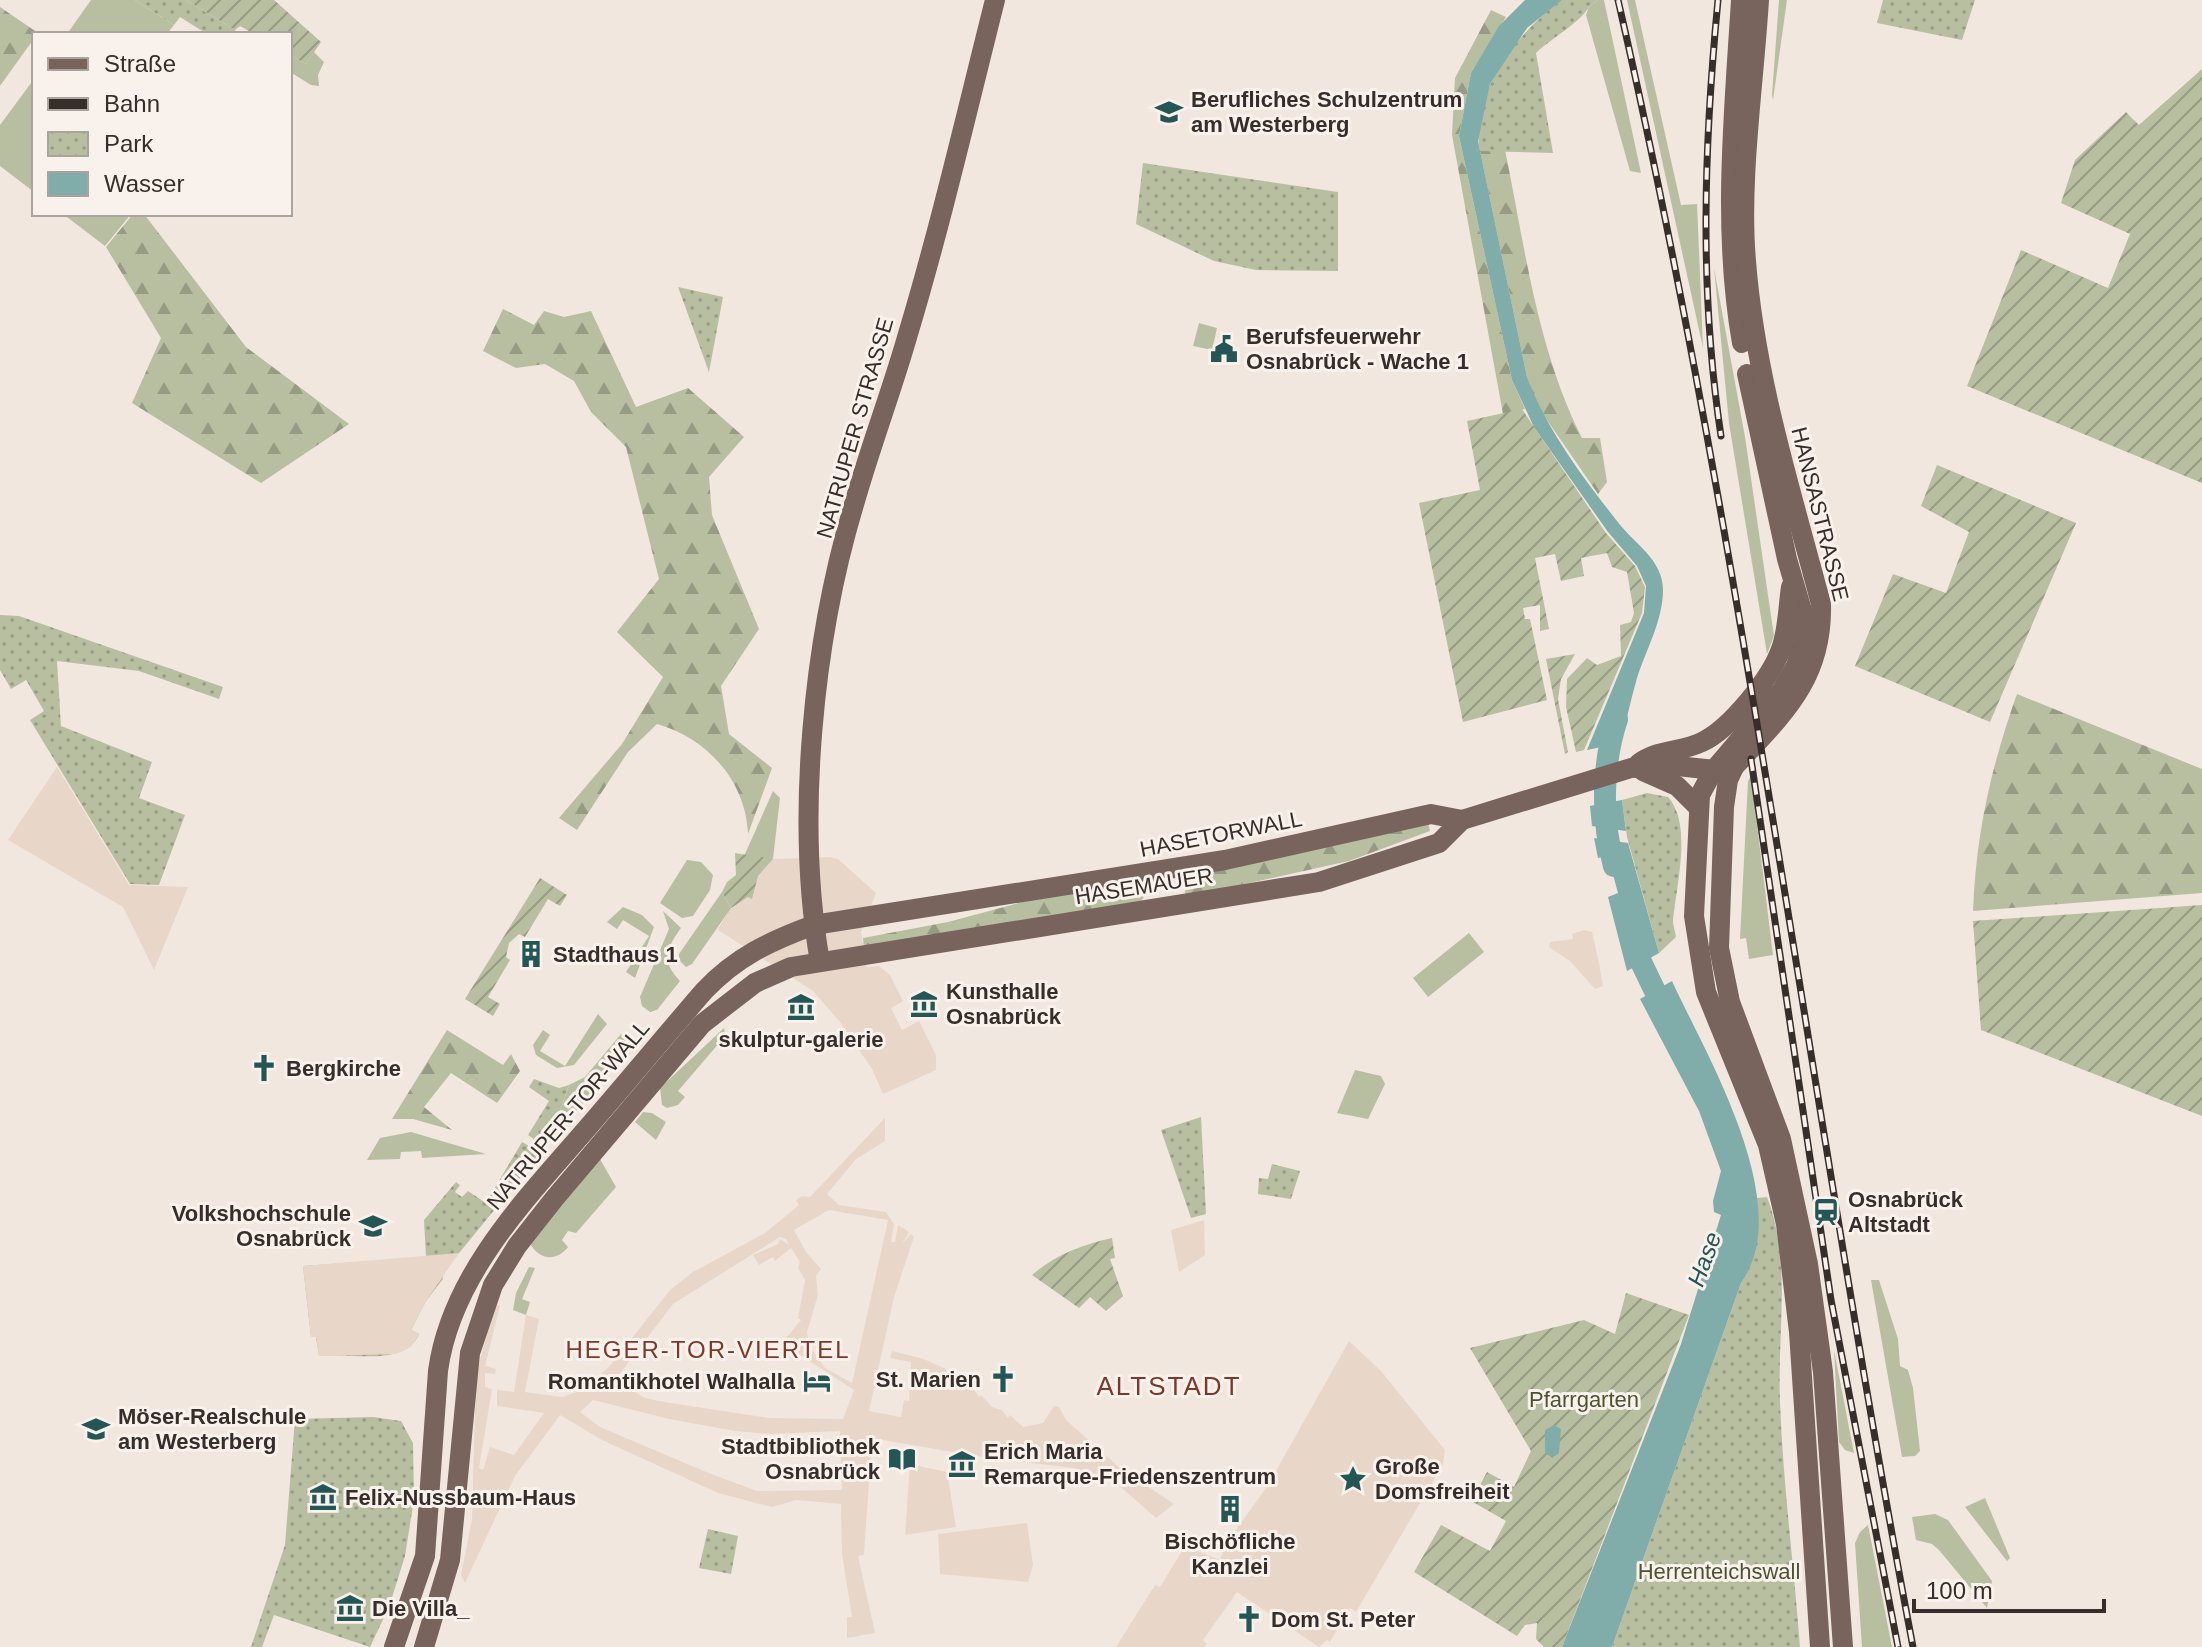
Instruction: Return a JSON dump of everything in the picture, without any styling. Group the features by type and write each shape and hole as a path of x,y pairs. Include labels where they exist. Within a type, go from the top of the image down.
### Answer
{"main road":[{"name":"NATRUPER STRASSE","path":"820,962 814,925 806,812 825,636 854,503 909,330 995,0"},
{"name":"HANSASTRASSE","path":"1697,806 1713,771 1782,690 1796,666 1804,640 1803,614 1791,578 1747,371 1730,242 1729,182 1741,0"},
{"name":"HANSASTRASSE","path":"1734,767 1786,710 1807,681 1822,633 1821,604 1763,382 1745,257 1759,0"},
{"name":"HANSASTRASSE","path":"1690,746 1706,740 1723,727 1769,673 1782,648 1791,578"},
{"name":"HASETORWALL","path":"1629,769 1653,753 1690,746"},
{"path":"1690,746 1704,754 1713,771 1724,807"},
{"name":"HASETORWALL","path":"814,925 1225,860 1431,814 1462,820 1587,779 1629,769 1667,766 1713,771"},
{"path":"1713,771 1734,767"},
{"path":"1734,767 1728,780 1724,807 1718,919 1721,967 1741,1034 1781,1139 1808,1264 1823,1372 1843,1647"},
{"path":"1629,769 1677,786 1697,806 1694,916 1701,972 1713,1014 1768,1145 1788,1236 1799,1332 1820,1647"},
{"name":"HASEMAUER","path":"820,962 1319,882 1439,843 1462,820"},
{"name":"NATRUPER-TOR-WALL","path":"394,1647 425,1556 441,1347 459,1297 523,1206 724,970 751,950 814,925"},
{"name":"NATRUPER-TOR-WALL","path":"424,1647 450,1560 470,1353 493,1285 554,1199 641,1094 719,1008 778,971 820,962"}],"green space":[{"path":"91,0 135,0 174,25 169,32 68,32"},
{"path":"135,0 186,0 236,32 204,32 180,17 174,25"},
{"path":"186,0 274,0 321,42 306,64 292,56 292,32 250,32 240,26 235,30"},
{"path":"1562,0 1598,0 1536,53 1553,153 1480,151 1478,130 1482,108 1500,66 1529,28"},
{"path":"1604,0 1641,173 1630,171 1586,15 1589,6"},
{"path":"1627,0 1635,0 1681,205 1697,204 1703,348"},
{"path":"1779,0 1787,0 1773,100 1772,95"},
{"path":"1883,0 1975,0 1962,40 1877,23"},
{"path":"0,7 37,32 32,32 32,41 0,86"},
{"path":"1491,10 1506,17 1471,73 1459,136 1512,380 1525,409 1503,414 1452,135 1455,78"},
{"path":"314,52 324,62 318,75 319,86 311,85 292,73 292,56 306,64"},
{"path":"2202,69 2202,483 1967,386 2021,250 2108,288 2130,234 2061,203 2075,160 2126,112 2139,125"},
{"path":"32,82 32,190 0,166 0,125"},
{"path":"1505,150 1534,297 1554,369 1582,438 1600,438 1607,482 1598,494 1538,407 1527,377 1480,151"},
{"path":"1143,163 1338,192 1338,271 1256,270 1214,261 1136,224"},
{"path":"66,216 129,216 105,246"},
{"path":"131,216 146,216 246,347 349,424 261,483 132,403 161,338 106,247"},
{"path":"1714,268 1745,437 1774,636 1767,654 1729,423"},
{"path":"678,287 723,297 709,372"},
{"path":"503,309 534,325 544,311 564,317 591,311 636,407 688,388 744,437 709,477 712,515 759,629 721,686 729,734 772,768 748,834 740,796 720,764 692,740 657,724 628,752 577,830 559,818 622,744 663,677 617,632 659,579 626,447 591,412 574,381 545,364 516,368 483,351"},
{"path":"1199,323 1217,328 1212,350 1193,346"},
{"path":"1522,409 1606,533 1635,566 1645,587 1642,613 1584,750 1576,752 1566,707 1567,679 1587,658 1597,665 1621,656 1620,625 1631,622 1634,613 1627,572 1612,567 1607,553 1581,558 1584,576 1561,581 1555,554 1535,558 1549,629 1540,631 1540,605 1523,608 1525,619 1530,619 1547,700 1463,722 1419,503 1480,490 1467,421"},
{"path":"1937,465 2076,523 1990,722 1855,666 1893,574 1946,593 1969,532 1921,506"},
{"path":"0,615 19,616 223,687 219,699 139,671 57,661 61,726 152,762 139,798 185,815 159,885 130,884 30,720 44,711 26,680 11,689 0,670"},
{"path":"1575,654 1561,679 1558,699 1568,752 1565,754 1546,659"},
{"path":"2017,694 2202,769 2202,893 1973,911 1977,854 1986,801"},
{"path":"1751,776 1773,955 1749,959 1746,938 1740,939 1748,781"},
{"path":"773,791 780,798 773,859 742,884 745,854"},
{"path":"1647,793 1668,797 1680,823 1681,857 1673,923 1676,937 1659,953 1627,837 1622,800"},
{"path":"1428,822 1430,831 1349,861 1186,897 1183,879"},
{"path":"735,853 773,859 775,883 718,930 731,908 722,892 727,882 736,875"},
{"path":"687,860 701,862 713,875 710,890 693,916 682,918 660,903"},
{"path":"540,878 567,895 560,906 548,899 525,937 519,934 509,943 506,957 510,960 488,997 500,1004 493,1016 465,999"},
{"path":"1133,882 1142,887 1144,897 1137,906 864,950 863,938 948,922 1034,899"},
{"path":"722,892 731,908 692,964 686,967 679,960 679,954"},
{"path":"2202,905 2202,1116 1981,1030 1973,921"},
{"path":"623,907 642,915 654,927 635,978 626,972 649,936 623,920 617,929 607,922"},
{"path":"663,911 681,928 668,955 670,967 680,981 657,1010 650,1012 642,1006 640,997 669,929"},
{"path":"1469,933 1484,952 1428,997 1413,978"},
{"path":"598,1014 607,1024 574,1065 557,1068 536,1055 533,1045 543,1030 550,1035 540,1051 565,1066"},
{"path":"724,1028 727,1048 720,1042 678,1091 685,1097 678,1105 667,1108 662,1105 660,1088"},
{"path":"447,1030 503,1065 511,1054 520,1071 497,1103 451,1073 424,1107 452,1130 413,1119 392,1119"},
{"path":"621,1034 632,1038 632,1046 549,1143 569,1085 585,1077"},
{"path":"1355,1070 1381,1076 1385,1084 1368,1119 1337,1113"},
{"path":"534,1079 559,1088 569,1085 549,1143 442,1274 443,1279 426,1301 411,1330 419,1334 412,1345 389,1355 319,1356 316,1337 311,1337 303,1266 426,1257 424,1220 456,1182 460,1185 455,1192 462,1197 468,1191 486,1203 522,1142 529,1146 534,1139 528,1135 549,1101 529,1087"},
{"path":"643,1112 652,1113 666,1122 656,1140 635,1122"},
{"path":"1201,1117 1206,1214 1191,1218 1161,1130"},
{"path":"411,1132 486,1154 422,1158 421,1151 401,1152 400,1159 367,1160 380,1138"},
{"path":"600,1159 616,1187 576,1233 568,1231 562,1240 568,1247 564,1252 554,1257 539,1254 531,1245 533,1239"},
{"path":"1272,1164 1300,1171 1291,1199 1258,1194 1259,1178 1268,1179"},
{"name":"Herrenteichswall","path":"1767,1197 1775,1221 1781,1272 1781,1433 1800,1647 1612,1647 1741,1283 1751,1264 1757,1231 1757,1198"},
{"path":"1112,1238 1115,1258 1110,1259 1123,1296 1106,1311 1090,1297 1079,1308 1032,1275 1070,1251"},
{"path":"529,1267 535,1268 522,1299 530,1302 526,1315 513,1310 516,1293"},
{"path":"1871,1280 1879,1280 1898,1339 1900,1366 1908,1370 1913,1388 1920,1451 1915,1456 1902,1457"},
{"name":"Pfarrgarten","path":"1626,1293 1689,1315 1562,1647 1544,1647 1536,1639 1537,1623 1525,1625 1517,1636 1414,1572 1441,1525 1490,1551 1506,1521 1471,1501 1487,1472 1514,1487 1531,1451 1470,1348 1584,1320 1615,1334"},
{"path":"1834,1350 1854,1453 1845,1450 1839,1442"},
{"path":"373,1417 401,1421 413,1443 414,1499 405,1556 389,1607 370,1647 274,1615 262,1647 251,1647 285,1545 295,1419"},
{"path":"1985,1498 2010,1558 2007,1561 1965,1507"},
{"path":"1935,1514 1948,1520 1992,1581 1987,1608 1939,1550 1932,1544 1916,1540 1912,1517"},
{"path":"1868,1525 1892,1647 1862,1647 1855,1543"},
{"path":"708,1529 738,1536 731,1574 699,1568"}],"shaded area":[{"path":"57,767 129,885 188,887 154,970 123,907 8,840"},
{"path":"773,859 838,859 876,893 861,932 867,967 879,966 890,975 903,1001 891,1008 902,1030 919,1021 936,1055 936,1070 883,1094 872,1069 840,1022 813,991 718,930 731,908 748,897 752,899 758,876"},
{"path":"1584,930 1592,932 1599,963 1603,986 1595,989 1570,961 1549,947 1550,942 1573,939 1572,934"},
{"path":"885,1118 885,1141 856,1159 827,1194 839,1205 886,1212 894,1224 891,1242 895,1242 898,1225 909,1232 902,1244 911,1234 914,1237 894,1297 869,1411 901,1417 904,1400 909,1401 911,1362 890,1358 892,1351 924,1359 946,1369 946,1376 954,1380 956,1377 965,1383 963,1387 975,1391 979,1397 981,1395 992,1407 1002,1410 1008,1418 1010,1415 1023,1427 1043,1423 1054,1406 1059,1407 1066,1420 1119,1467 1174,1504 1156,1518 1123,1489 1099,1475 1073,1468 975,1456 872,1438 864,1555 858,1556 875,1633 847,1638 847,1617 852,1617 842,1554 841,1504 796,1500 772,1507 718,1493 602,1440 560,1415 515,1476 465,1583 461,1575 472,1519 476,1375 495,1304 500,1306 485,1366 496,1369 495,1374 485,1373 485,1387 492,1389 479,1468 483,1470 490,1447 514,1455 544,1413 497,1406 497,1390 514,1392 526,1315 539,1319 525,1392 562,1397 583,1390 609,1367 670,1290 693,1272 765,1233 799,1205 796,1200 802,1196 810,1197","holes":["829,1210 888,1220 852,1383 825,1368 810,1347 807,1332 818,1295 816,1276 821,1269 806,1252 794,1230","780,1237 786,1239 789,1245 780,1239 778,1244 753,1255 759,1265 773,1257 775,1261 791,1248 800,1262 798,1268 805,1280 798,1318 801,1320 782,1343 854,1390 843,1419 769,1418 664,1402 645,1398 615,1380 673,1304","593,1400 735,1431 771,1434 840,1431 842,1490 757,1491 600,1427 580,1412"]},
{"path":"1204,1220 1205,1255 1179,1272 1171,1230"},
{"path":"459,1253 426,1301 411,1330 419,1334 411,1347 396,1354 319,1356 316,1337 311,1337 303,1266"},
{"name":"Große Domsfreiheit","path":"1349,1341 1381,1371 1445,1450 1443,1464 1356,1612 1350,1608 1330,1642 1327,1640 1319,1647 1237,1592 1203,1640 1207,1644 1204,1647 1116,1647 1155,1585 1160,1587 1185,1546 1220,1560 1226,1544 1268,1485"},
{"path":"910,1464 947,1472 956,1527 905,1535"},
{"path":"1027,1523 1033,1565 1028,1582 940,1574 938,1534"}],"water":[{"path":"1525,0 1562,0 1527,28 1490,84 1478,141 1527,377 1544,415 1579,470 1617,521 1653,561 1662,579 1663,590 1657,624 1637,678 1621,743 1587,750 1644,613 1646,586 1637,566 1608,532 1534,427 1512,380 1459,136 1471,73 1499,26"},
{"path":"1622,800 1626,831 1592,826 1590,806"},
{"path":"1594,838 1628,843 1659,953 1627,971 1608,897 1618,893 1608,856 1598,858"},
{"path":"1672,981 1724,1089 1740,1130 1753,1173 1759,1213 1756,1251 1741,1283 1612,1647 1562,1647 1681,1344 1721,1215 1714,1212 1713,1201 1721,1171 1699,1111 1640,999"},
{"path":"1554,1425 1561,1429 1559,1453 1552,1458 1545,1452 1545,1430"}],"waterway":[{"path":"1614,866 1607,829 1605,792 1608,755 1617,719"},
{"name":"Hase","path":"1633,933 1641,962 1667,1016"}],"railway":[{"path":"1618,0 1662,204 1739,616 1841,1235 1913,1647"},
{"path":"1718,0 1709,109 1706,218 1709,327 1721,436"},
{"path":"1751,759 1831,1300 1898,1647"}],"place":[{"name":"Berufliches Schulzentrum am Westerberg","path":"1169,112"},
{"name":"Berufsfeuerwehr Osnabrück - Wache 1","path":"1224,349"},
{"name":"Stadthaus 1","path":"531,954"},
{"name":"Kunsthalle Osnabrück","path":"924,1004"},
{"name":"skulptur-galerie","path":"801,1007"},
{"name":"Bergkirche","path":"264,1068"},
{"name":"Osnabrück Altstadt","path":"1826,1212"},
{"name":"Volkshochschule Osnabrück","path":"373,1226"},
{"name":"St. Marien","path":"1003,1379"},
{"name":"Romantikhotel Walhalla","path":"817,1381"},
{"name":"Möser-Realschule am Westerberg","path":"96,1429"},
{"name":"Stadtbibliothek Osnabrück","path":"902,1459"},
{"name":"Erich Maria Remarque-Friedenszentrum","path":"962,1464"},
{"name":"Große Domsfreiheit","path":"1353,1479"},
{"name":"Felix-Nussbaum-Haus","path":"323,1497"},
{"name":"Bischöfliche Kanzlei","path":"1230,1509"},
{"name":"Die Villa_","path":"350,1608"},
{"name":"Dom St. Peter","path":"1249,1619"}],"district":[{"name":"HEGER-TOR-VIERTEL","path":"708,1349"},
{"name":"ALTSTADT","path":"1169,1386"}]}
